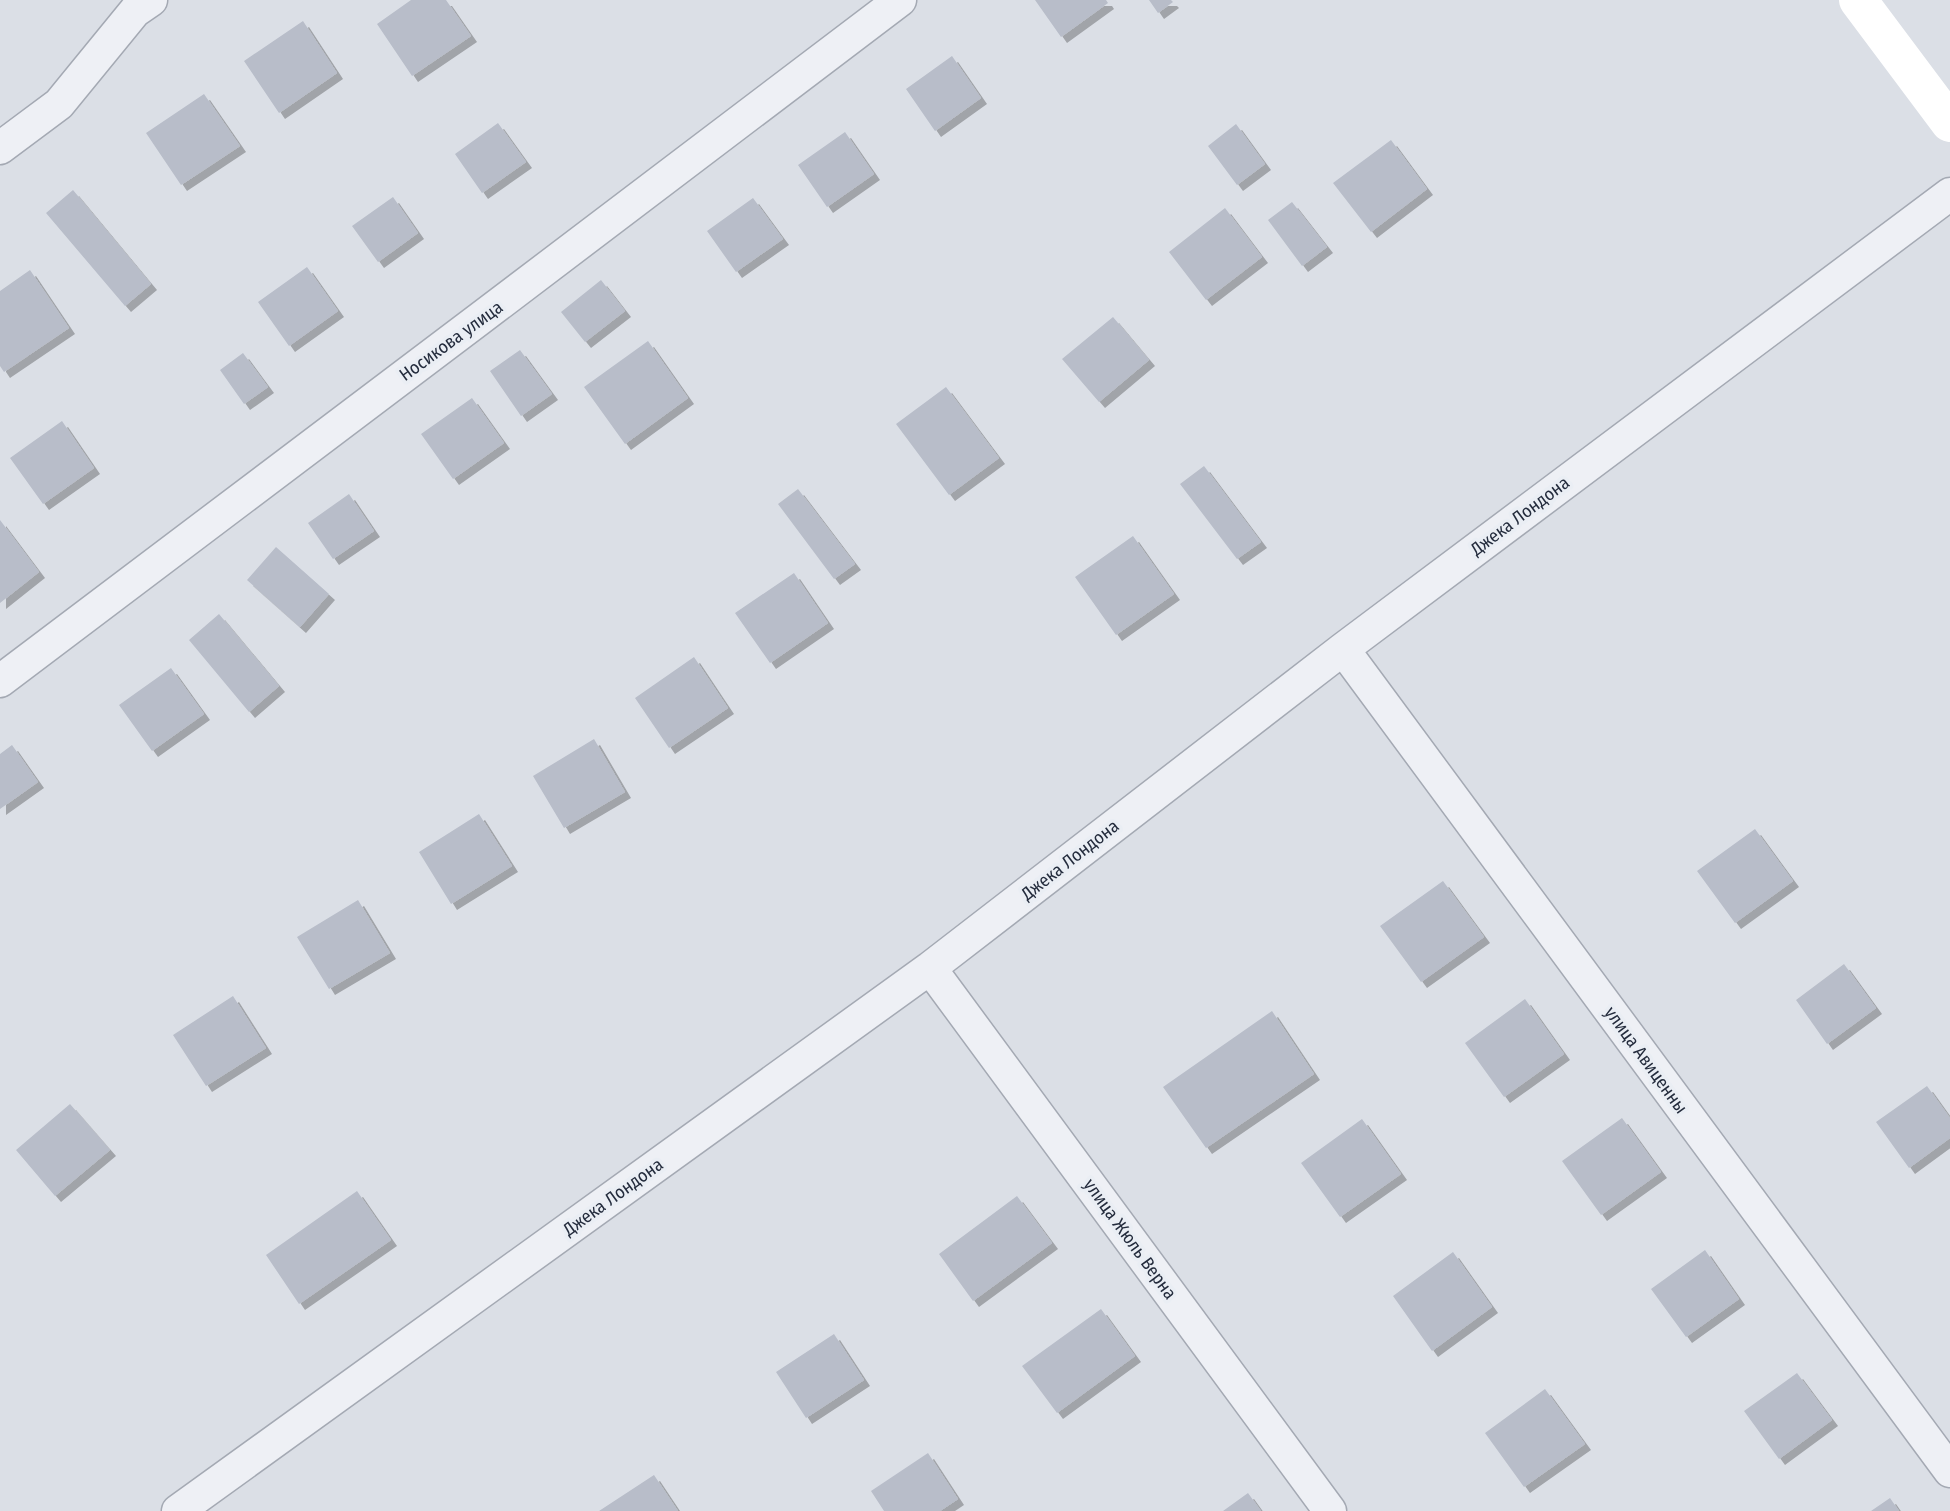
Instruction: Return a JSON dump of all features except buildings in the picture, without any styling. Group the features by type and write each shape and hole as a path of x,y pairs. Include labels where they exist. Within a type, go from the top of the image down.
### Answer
{"street":[{"path":"0,148 59,104 135,11 151,0"},
{"name":"Носикова улица","path":"0,681 900,0"},
{"path":"1858,0 1950,124"},
{"name":"Джека Лондона","path":"178,1511 930,968 1343,649 1950,194"},
{"name":"улица Авиценны","path":"1343,649 1950,1471"},
{"name":"улица Жюль Верна","path":"930,968 1330,1511"}]}
